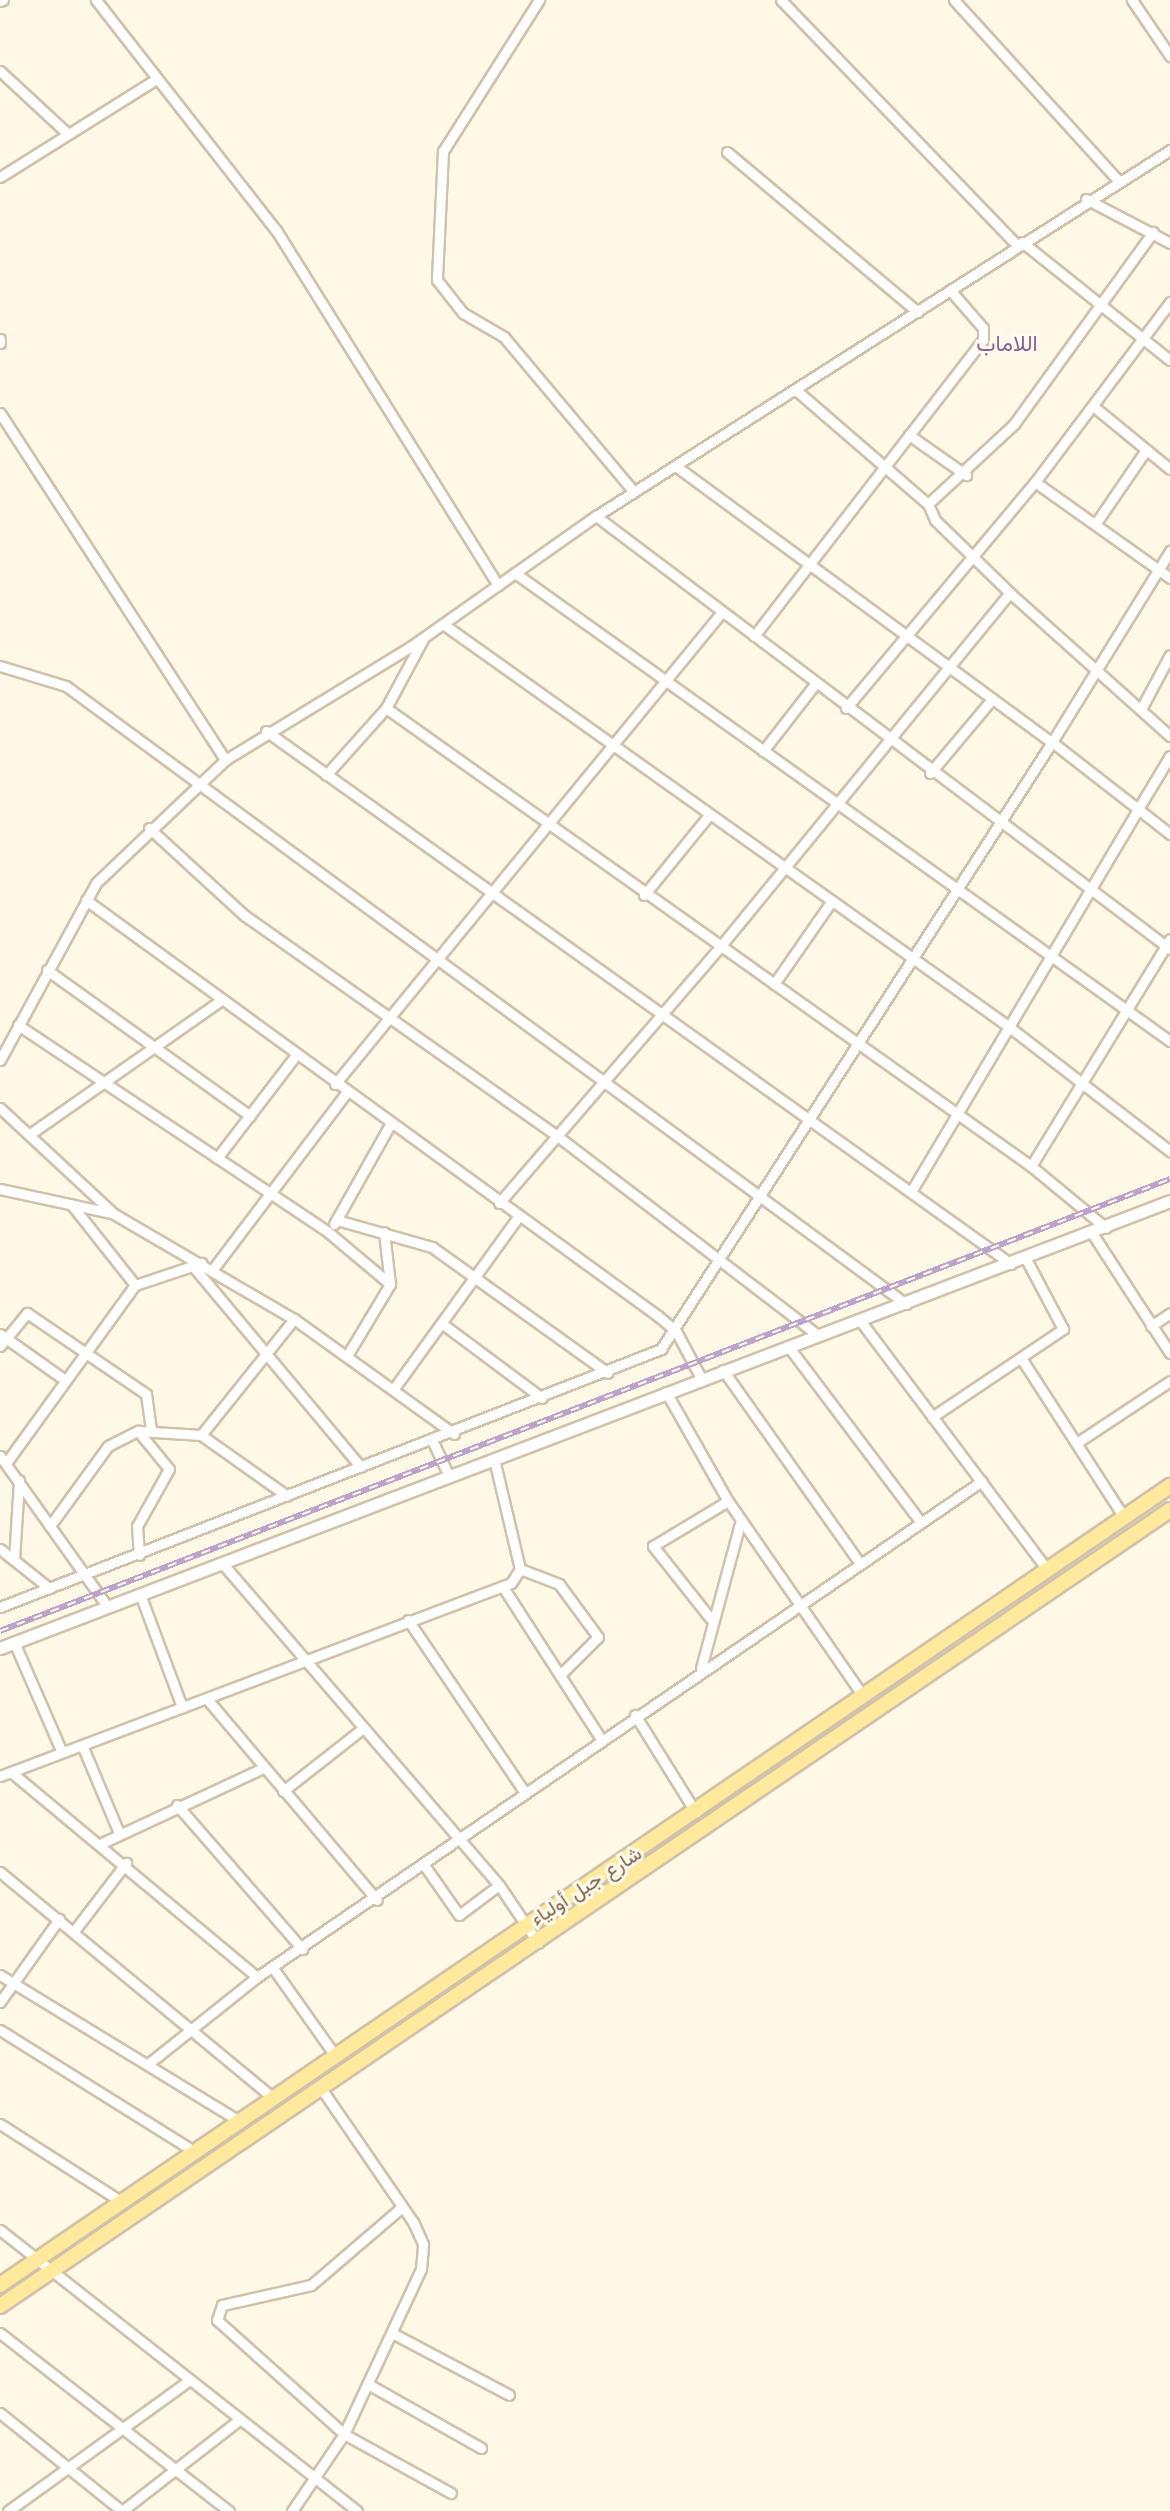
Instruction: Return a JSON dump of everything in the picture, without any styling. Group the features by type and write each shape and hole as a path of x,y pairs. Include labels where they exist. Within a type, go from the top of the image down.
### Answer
{"main road":[{"name":"شارع جبل أولياء","path":"0,2285 334,2054 696,1813 1046,1568 1170,1486"},
{"name":"شارع جبل أولياء","path":"0,2306 538,1943 1170,1510"}],"street":[{"path":"96,0 153,81 276,230 498,585"},
{"path":"539,0 443,151 437,280 463,313 504,337 634,492"},
{"path":"781,0 1019,244 1140,342 1170,360"},
{"path":"954,0 1117,179"},
{"path":"1132,0 1170,56"},
{"path":"0,71 67,133"},
{"path":"0,177 153,81"},
{"path":"0,1060 86,900 149,828 225,760 266,731 424,638 596,516 797,391 1117,179 1170,150"},
{"path":"727,152 918,312"},
{"path":"1086,199 1170,243"},
{"path":"928,504 966,475 1014,424 1153,232"},
{"path":"754,636 985,333 950,290"},
{"path":"846,708 1035,482 1170,302"},
{"path":"797,391 882,469 928,504 935,520 1010,593 1170,736"},
{"path":"1093,406 1170,469"},
{"path":"0,413 225,760"},
{"path":"909,435 966,475"},
{"path":"1098,520 1146,450"},
{"path":"677,467 811,562 1170,834"},
{"path":"1035,482 1098,520 1170,578"},
{"path":"596,516 999,825 1169,945 1031,1166"},
{"path":"0,1607 454,1434 661,1349 765,1196 915,962 1170,551"},
{"path":"515,573 1170,1041"},
{"path":"499,1203 719,948 1010,593"},
{"path":"335,1084 721,613"},
{"path":"443,624 1008,1026 1170,1151"},
{"path":"326,775 386,708 424,638"},
{"path":"1141,709 1170,655"},
{"path":"0,666 66,686 433,963 765,1196 906,1304"},
{"path":"763,751 816,683"},
{"path":"930,773 992,699"},
{"path":"386,708 644,895 1031,1166 1106,1228"},
{"path":"266,731 489,895 912,1190 1011,1264"},
{"path":"912,1190 1087,888 1170,756"},
{"path":"644,895 709,815"},
{"path":"149,828 229,903 556,1135 723,1258 816,1334"},
{"path":"86,900 220,1001 676,1331 701,1378"},
{"path":"774,984 831,902"},
{"path":"47,970 250,1116"},
{"path":"30,1134 110,1082 220,1001"},
{"path":"18,1025 110,1082 270,1197 328,1232 390,1284"},
{"path":"217,1158 296,1055"},
{"path":"213,1269 346,1093"},
{"path":"0,1108 114,1214 294,1319 395,1387 454,1434"},
{"path":"328,1232 391,1123"},
{"path":"0,1189 114,1214"},
{"path":"0,1648 816,1334 1026,1259 1170,1201"},
{"path":"69,1203 135,1285"},
{"path":"395,1387 444,1325 518,1217"},
{"path":"337,1220 432,1247 608,1373"},
{"path":"348,1354 390,1284 384,1232"},
{"path":"1092,1233 1170,1353"},
{"path":"932,1417 1064,1327 1026,1259"},
{"path":"107,1606 90,1574 3,1460 135,1285 197,1264"},
{"path":"197,1264 266,1354 361,1467"},
{"path":"65,1380 2,1339 27,1313 146,1394 151,1430"},
{"path":"1151,1326 1170,1313"},
{"path":"201,1435 294,1319"},
{"path":"859,1319 1046,1568"},
{"path":"444,1325 542,1398"},
{"path":"788,1346 920,1521"},
{"path":"1021,1358 1124,1517"},
{"path":"723,1370 858,1561"},
{"path":"1078,1442 1170,1381"},
{"path":"666,1392 728,1501 863,1696"},
{"path":"138,1431 169,1469 137,1526 139,1555"},
{"path":"52,1523 108,1446 138,1431 201,1435 287,1496"},
{"path":"433,1442 449,1476"},
{"path":"494,1459 520,1569"},
{"path":"14,1560 19,1480"},
{"path":"148,2064 192,2025 257,1977 377,1900 701,1668 982,1481"},
{"path":"710,1618 653,1546 728,1501"},
{"path":"701,1668 710,1618 741,1520"},
{"path":"0,1549 49,1588"},
{"path":"222,1563 300,1658 499,1885 538,1943"},
{"path":"0,1776 61,1750 207,1699 300,1658 503,1587 520,1569"},
{"path":"520,1569 559,1584 598,1637 560,1675"},
{"path":"503,1587 601,1739"},
{"path":"140,1594 182,1707"},
{"path":"408,1620 525,1793"},
{"path":"14,1642 61,1750"},
{"path":"207,1699 261,1769 377,1900"},
{"path":"635,1715 696,1813"},
{"path":"283,1791 362,1729"},
{"path":"82,1745 119,1833"},
{"path":"100,1844 177,1805 261,1769"},
{"path":"11,1772 126,1863 257,1977"},
{"path":"177,1805 302,1949"},
{"path":"74,1931 126,1863"},
{"path":"424,1865 459,1915 499,1885"},
{"path":"0,1872 192,2025 272,2097"},
{"path":"0,2002 59,1919"},
{"path":"273,1968 334,2054"},
{"path":"0,1975 238,2120"},
{"path":"0,2030 195,2152"},
{"path":"292,2511 316,2480 344,2434 394,2334 421,2269 423,2244 402,2207 321,2088"},
{"path":"1,2127 122,2202"},
{"path":"402,2207 311,2285 216,2312 344,2434 451,2493"},
{"path":"0,2230 357,2511"},
{"path":"0,2333 229,2511"},
{"path":"394,2334 509,2395"},
{"path":"0,2502 10,2511 188,2381"},
{"path":"368,2384 481,2448"},
{"path":"0,2413 122,2511 239,2420"}],"railway":[{"path":"0,1631 1170,1179"}],"district":[{"name":"اللاماب","path":"1007,344"}]}
